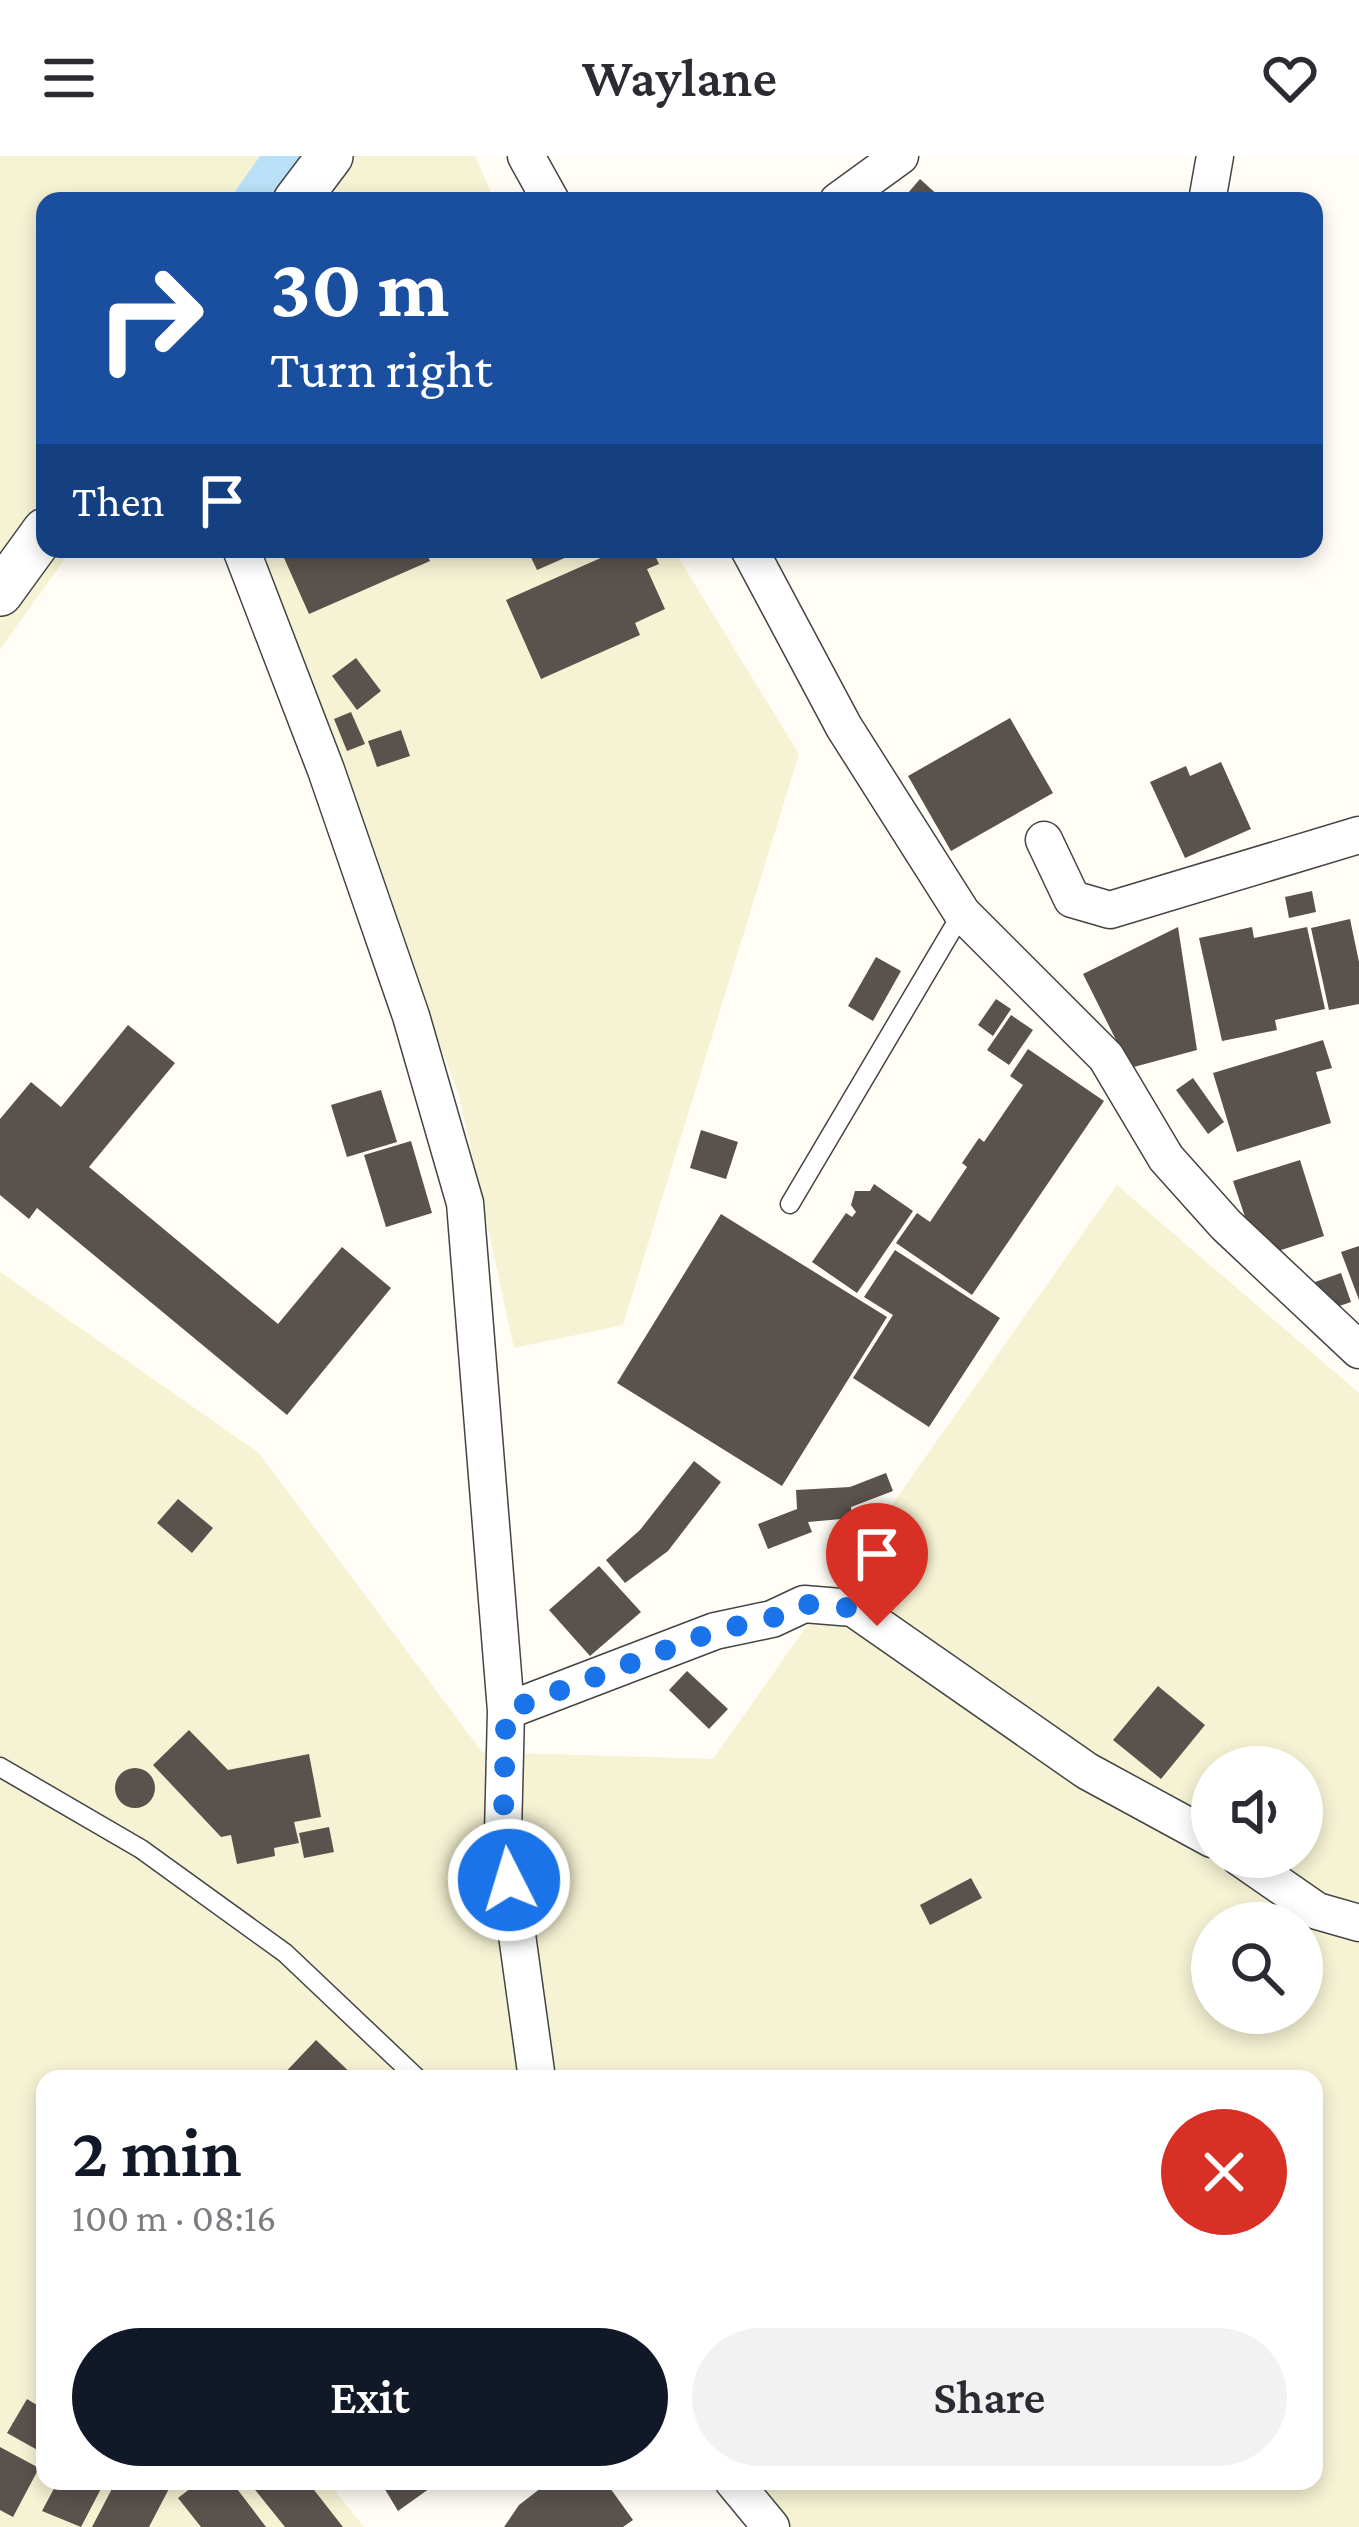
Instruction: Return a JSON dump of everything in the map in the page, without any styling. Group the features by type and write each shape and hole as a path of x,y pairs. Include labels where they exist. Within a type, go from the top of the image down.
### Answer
{"street":[{"path":"303,192 330,156"},
{"path":"526,156 546,192"},
{"path":"850,192 900,156"},
{"path":"1209,192 1215,156"},
{"path":"0,593 36,543"},
{"path":"244,558 326,770 411,1016 465,1203 506,1711 503,1834 536,2070"},
{"path":"754,558 844,727 962,914 1106,1057 1166,1158 1226,1225 1359,1350"},
{"path":"1044,840 1072,899 1110,910 1359,836"},
{"path":"506,1711 715,1631 772,1618 804,1604 853,1608 1087,1772 1191,1828"},
{"path":"1269,1878 1317,1911 1359,1923"},
{"path":"740,2490 771,2527"}],"lane":[{"path":"790,1204 962,914"},
{"path":"0,1767 141,1849 285,1953 408,2070"}],"shaded area":[{"path":"0,156 475,156 491,192 36,192 36,558 66,558 0,649"},
{"path":"253,558 679,558 799,754 623,1325 514,1348 459,1095"},
{"path":"1117,1185 1359,1393 1359,2527 751,2527 720,2490 1323,2490 1323,2070 36,2070 36,2490 334,2490 364,2527 0,2527 0,1272 259,1453 482,1752 713,1759"}],"building":[{"path":"920,179 934,192 909,192"},
{"path":"284,558 429,558 430,561 309,614"},
{"path":"531,558 564,558 537,570"},
{"path":"601,558 656,558 659,564 647,569 665,609 635,623 640,635 541,679 506,600"},
{"path":"356,658 381,691 357,710 332,676"},
{"path":"351,712 365,744 347,751 334,719"},
{"path":"1010,718 1053,793 951,851 908,776"},
{"path":"401,730 410,756 377,767 368,741"},
{"path":"1221,762 1251,829 1185,858 1150,782 1186,766 1190,776"},
{"path":"1312,891 1316,912 1289,918 1285,897"},
{"path":"1350,919 1359,962 1359,1004 1329,1010 1311,928"},
{"path":"1178,927 1197,1050 1130,1068 1083,974"},
{"path":"1252,927 1254,938 1307,927 1325,1009 1275,1020 1277,1030 1222,1041 1199,938"},
{"path":"876,957 901,971 873,1021 848,1006"},
{"path":"996,999 1011,1009 993,1036 978,1025"},
{"path":"1011,1015 1033,1030 1009,1065 987,1050"},
{"path":"128,1025 175,1063 89,1167 278,1324 342,1247 391,1288 287,1415 37,1208 29,1219 0,1195 0,1119 31,1082 61,1107"},
{"path":"1323,1040 1332,1068 1316,1072 1331,1123 1237,1152 1213,1073"},
{"path":"1028,1049 1104,1101 972,1295 896,1243 917,1213 930,1222 967,1167 962,1163 979,1138 984,1142 1023,1085 1010,1076"},
{"path":"1193,1078 1224,1122 1208,1134 1176,1090"},
{"path":"381,1090 397,1142 347,1157 331,1105"},
{"path":"701,1130 738,1142 726,1179 690,1168"},
{"path":"411,1141 432,1213 386,1227 364,1155"},
{"path":"1300,1160 1324,1236 1272,1253 1246,1220 1233,1181"},
{"path":"874,1184 913,1211 857,1293 812,1262 846,1213 852,1217 856,1212 851,1205 855,1191 870,1191"},
{"path":"721,1214 887,1317 782,1486 617,1383"},
{"path":"1359,1246 1359,1300 1341,1252"},
{"path":"895,1250 1000,1318 929,1427 853,1378 893,1315 864,1297"},
{"path":"1341,1273 1351,1302 1325,1311 1315,1282"},
{"path":"694,1461 721,1482 668,1551 625,1583 606,1560 640,1530"},
{"path":"886,1473 893,1491 851,1507 852,1518 808,1522 812,1532 768,1549 758,1524 797,1509 796,1490 850,1487"},
{"path":"178,1499 213,1528 192,1553 157,1523"},
{"path":"599,1566 641,1612 590,1656 549,1610"},
{"path":"687,1671 728,1709 709,1729 669,1690"},
{"path":"1158,1686 1205,1725 1161,1779 1113,1740"},
{"path":"189,1730 228,1770 309,1754 321,1817 294,1822 299,1843 274,1848 275,1856 237,1864 231,1835 221,1837 153,1765"},
{"path":"135,1768 149,1774 155,1788 149,1802 135,1808 121,1802 115,1788 121,1774"},
{"path":"329,1827 334,1852 304,1858 299,1833"},
{"path":"971,1878 982,1898 930,1925 920,1905"},
{"path":"316,2040 348,2070 288,2070"},
{"path":"27,2399 36,2404 36,2449 7,2433"},
{"path":"0,2447 36,2466 36,2474 13,2517 0,2510"},
{"path":"53,2490 100,2490 81,2527 42,2511"},
{"path":"111,2490 168,2490 149,2527 92,2527"},
{"path":"188,2490 238,2490 266,2527 201,2527 178,2498"},
{"path":"255,2490 314,2490 343,2527 285,2527"},
{"path":"385,2490 427,2490 398,2511"},
{"path":"538,2490 611,2490 633,2520 623,2527 504,2527 519,2505"}],"waterway":[{"path":"258,192 284,156"}],"route":[{"path":"509,1880 503,1834 506,1711 715,1631 772,1618 804,1604 853,1608 877,1626"}]}
